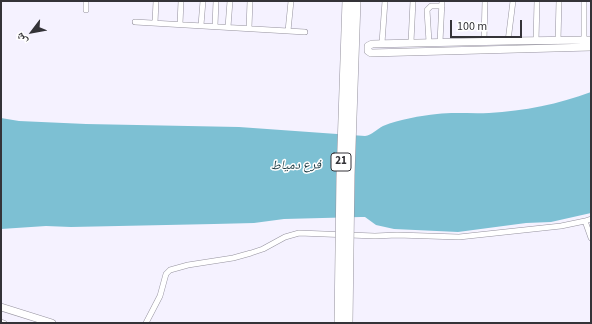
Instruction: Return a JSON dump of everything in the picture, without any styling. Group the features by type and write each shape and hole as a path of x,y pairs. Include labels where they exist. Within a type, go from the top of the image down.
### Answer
{"highway":[{"name":"21","path":"339,323 341,171 347,1"},
{"name":"21","path":"348,323 356,1"}],"main road":[{"path":"510,41 513,49"},
{"path":"588,41 382,43 369,45 369,52 591,47"},
{"path":"1,307 52,323"}],"street":[{"path":"86,1 86,10"},
{"path":"155,23 156,1"},
{"path":"180,24 181,1"},
{"path":"201,25 203,1"},
{"path":"215,26 216,1"},
{"path":"228,27 230,1"},
{"path":"250,1 250,28"},
{"path":"288,31 290,1"},
{"path":"382,43 386,1"},
{"path":"411,42 413,1"},
{"path":"484,41 485,1"},
{"path":"510,41 513,1"},
{"path":"536,41 537,1"},
{"path":"558,1 558,41"},
{"path":"584,1 588,41"},
{"path":"429,42 427,10 431,6 442,3 440,42"},
{"path":"135,22 304,32"},
{"path":"146,323 160,296 166,274 170,270 251,253 299,233 459,237 514,232 585,222 591,218"},
{"path":"585,222 591,238"}],"water":[{"name":"فرع دمياط","path":"591,92 591,213 551,222 526,223 458,232 394,229 376,225 365,217 284,219 254,223 71,227 46,226 1,229 1,118 19,121 86,124 239,127 365,136 383,126 410,118 443,113 489,113 515,111 554,103"}]}
